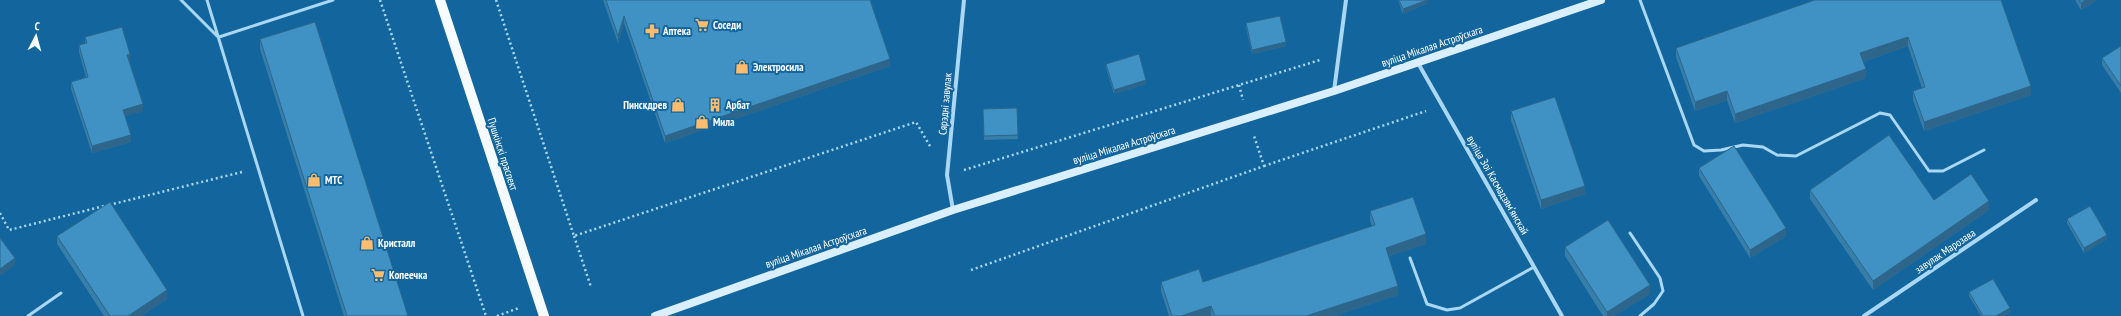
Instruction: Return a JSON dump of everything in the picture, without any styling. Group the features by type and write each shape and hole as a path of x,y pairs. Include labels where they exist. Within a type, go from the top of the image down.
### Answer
{"main road":[{"name":"Пушкінскі праспект","path":"440,0 544,316"},
{"name":"вуліца Мікалая Астроўскага","path":"655,316 953,210 1334,92 1601,0"}],"street":[{"name":"Сярэдні завулак","path":"953,210 947,175 964,0"},
{"path":"1334,92 1346,0"},
{"name":"вуліца Зоі Касмадзямʼянскай","path":"1418,63 1562,316"},
{"name":"завулак Марозава","path":"1864,316 2036,200"}],"lane":[{"path":"181,0 219,37"},
{"path":"207,0 302,316"},
{"path":"219,37 333,0"},
{"path":"1640,0 1694,146 1704,151 1721,150 1743,145 1763,147 1777,155 1796,156 1880,113 1890,115 1929,171 1943,171 1984,150"},
{"path":"1630,233 1660,278 1663,291 1654,304 1640,316"},
{"path":"1410,258 1427,304 1447,310 1460,308 1534,267"},
{"path":"28,316 61,293"}],"path":[{"path":"380,0 486,316"},
{"path":"496,0 591,287"},
{"path":"574,236 916,122 947,175 1340,54"},
{"path":"1239,85 1264,166"},
{"path":"971,270 1264,166 1442,106"},
{"path":"0,213 9,230 258,168"},
{"path":"497,316 520,308"}],"building":[{"name":"Арбат","path":"606,0 870,0 890,59 665,136 624,16 618,36"},
{"path":"1399,0 1427,0 1403,9"},
{"path":"1815,0 2001,0 2031,86 1924,122 1913,91 1925,87 1908,37 1860,53 1866,69 1735,114 1727,91 1695,102 1676,48"},
{"path":"2079,0 2086,0 2081,3"},
{"path":"1280,16 1286,42 1252,50 1246,23"},
{"path":"315,22 408,316 347,316 260,39"},
{"path":"122,27 130,54 127,55 143,104 123,110 131,135 92,146 71,82 88,77 79,45 87,43 85,37"},
{"path":"2121,46 2121,86 2102,58"},
{"path":"1139,54 1146,80 1114,90 1106,64"},
{"path":"1555,97 1585,186 1541,200 1511,111"},
{"path":"1017,108 1018,135 984,136 983,109"},
{"path":"1889,135 1934,200 1971,174 1989,201 1873,281 1810,190"},
{"path":"1734,146 1786,228 1750,250 1699,168"},
{"path":"1413,197 1426,234 1386,248 1398,286 1306,316 1215,316 1211,306 1181,316 1172,316 1161,282 1199,269 1203,282 1375,225 1370,211"},
{"path":"110,202 167,290 128,316 110,316 57,236"},
{"path":"2090,206 2107,235 2084,248 2067,219"},
{"path":"1608,220 1650,285 1607,312 1565,247"},
{"path":"0,238 15,258 0,269"},
{"path":"1993,279 2010,308 1996,316 1983,316 1969,292"}],"place":[{"name":"Соседи","path":"702,25"},
{"name":"Аптека","path":"652,31"},
{"name":"Электросила","path":"742,67"},
{"name":"Пинскдрев","path":"678,105"},
{"name":"Арбат","path":"715,105"},
{"name":"Мила","path":"702,122"},
{"name":"МТС","path":"314,180"},
{"name":"Кристалл","path":"367,243"},
{"name":"Копеечка","path":"378,275"}]}
